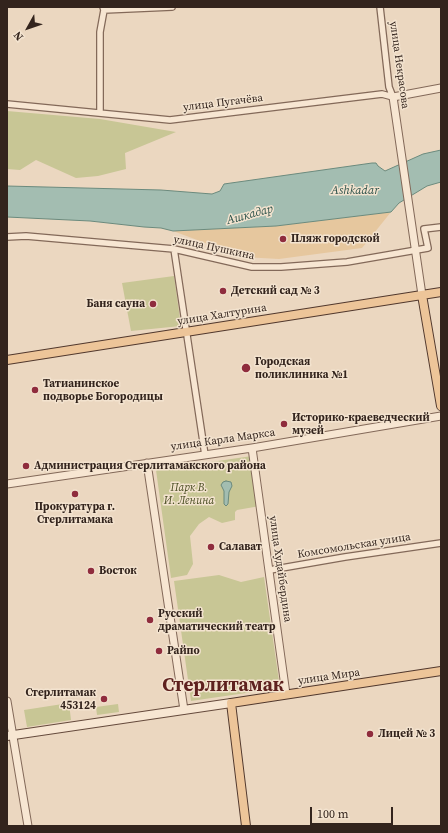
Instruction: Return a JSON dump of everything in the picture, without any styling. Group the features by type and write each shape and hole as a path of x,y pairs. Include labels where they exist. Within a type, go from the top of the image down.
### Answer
{"main road":[{"name":"улица Халтурина","path":"7,360 441,292"},
{"path":"422,295 441,406"},
{"name":"улица Мира","path":"9,736 441,671"},
{"path":"233,703 246,826"},
{"path":"233,703 252,826"}],"street":[{"path":"100,113 100,32 103,9 172,7"},
{"name":"улица Некрасова","path":"380,7 389,87 393,96 422,295"},
{"name":"улица Пугачёва","path":"7,104 170,120 382,94 393,96 441,88"},
{"name":"улица Пушкина","path":"7,237 26,236 174,249 252,267 346,262 428,248 424,229 441,227"},
{"path":"174,249 205,455"},
{"name":"улица Карла Маркса","path":"7,484 252,448 441,416"},
{"name":"улица Худайбердина","path":"252,448 286,694"},
{"path":"147,463 184,710"},
{"name":"Комсомольская улица","path":"270,570 441,543"},
{"path":"7,701 9,736 28,826"}],"green space":[{"path":"7,111 100,119 176,132 125,153 126,169 98,176 76,178 36,160 20,170 7,169"},
{"path":"174,276 181,326 131,331 122,283"},
{"name":"Парк В. И. Ленина","path":"252,456 260,506 237,510 235,512 235,520 222,523 209,517 199,524 190,536 193,564 187,575 171,578 156,470"},
{"path":"219,575 241,582 264,577 280,688 191,701 174,581"},
{"path":"69,703 71,720 27,727 24,710"},
{"path":"118,704 119,712 97,715 96,707"}],"sand":[{"name":"Пляж городской","path":"391,212 362,248 279,259 243,257 173,231 276,226"}],"water":[{"name":"Ashkadar","path":"441,150 441,182 427,186 399,203 391,212 276,226 173,231 161,228 90,221 7,217 7,186 161,190 212,194 220,191 224,184 372,163 376,163 385,171 423,154"},
{"path":"226,481 231,482 232,486 229,492 228,504 226,506 224,504 224,491 221,485"}],"place":[{"name":"Пляж городской","path":"283,239"},
{"name":"Детский сад № 3","path":"223,291"},
{"name":"Баня сауна","path":"153,304"},
{"name":"Городская поликлиника №1","path":"246,368"},
{"name":"Татианинское подворье Богородицы","path":"35,390"},
{"name":"Историко-краеведческий музей","path":"284,424"},
{"name":"Администрация Стерлитамакского района","path":"26,466"},
{"name":"Прокуратура г. Стерлитамака","path":"75,494"},
{"name":"Салават","path":"211,547"},
{"name":"Восток","path":"91,571"},
{"name":"Русский драматический театр","path":"150,620"},
{"name":"Райпо","path":"159,651"},
{"name":"Стерлитамак 453124","path":"104,699"},
{"name":"Лицей № 3","path":"370,734"}],"district":[{"name":"Стерлитамак","path":"223,686"}],"water label":[{"name":"Ашкадар","path":"250,215"}]}
